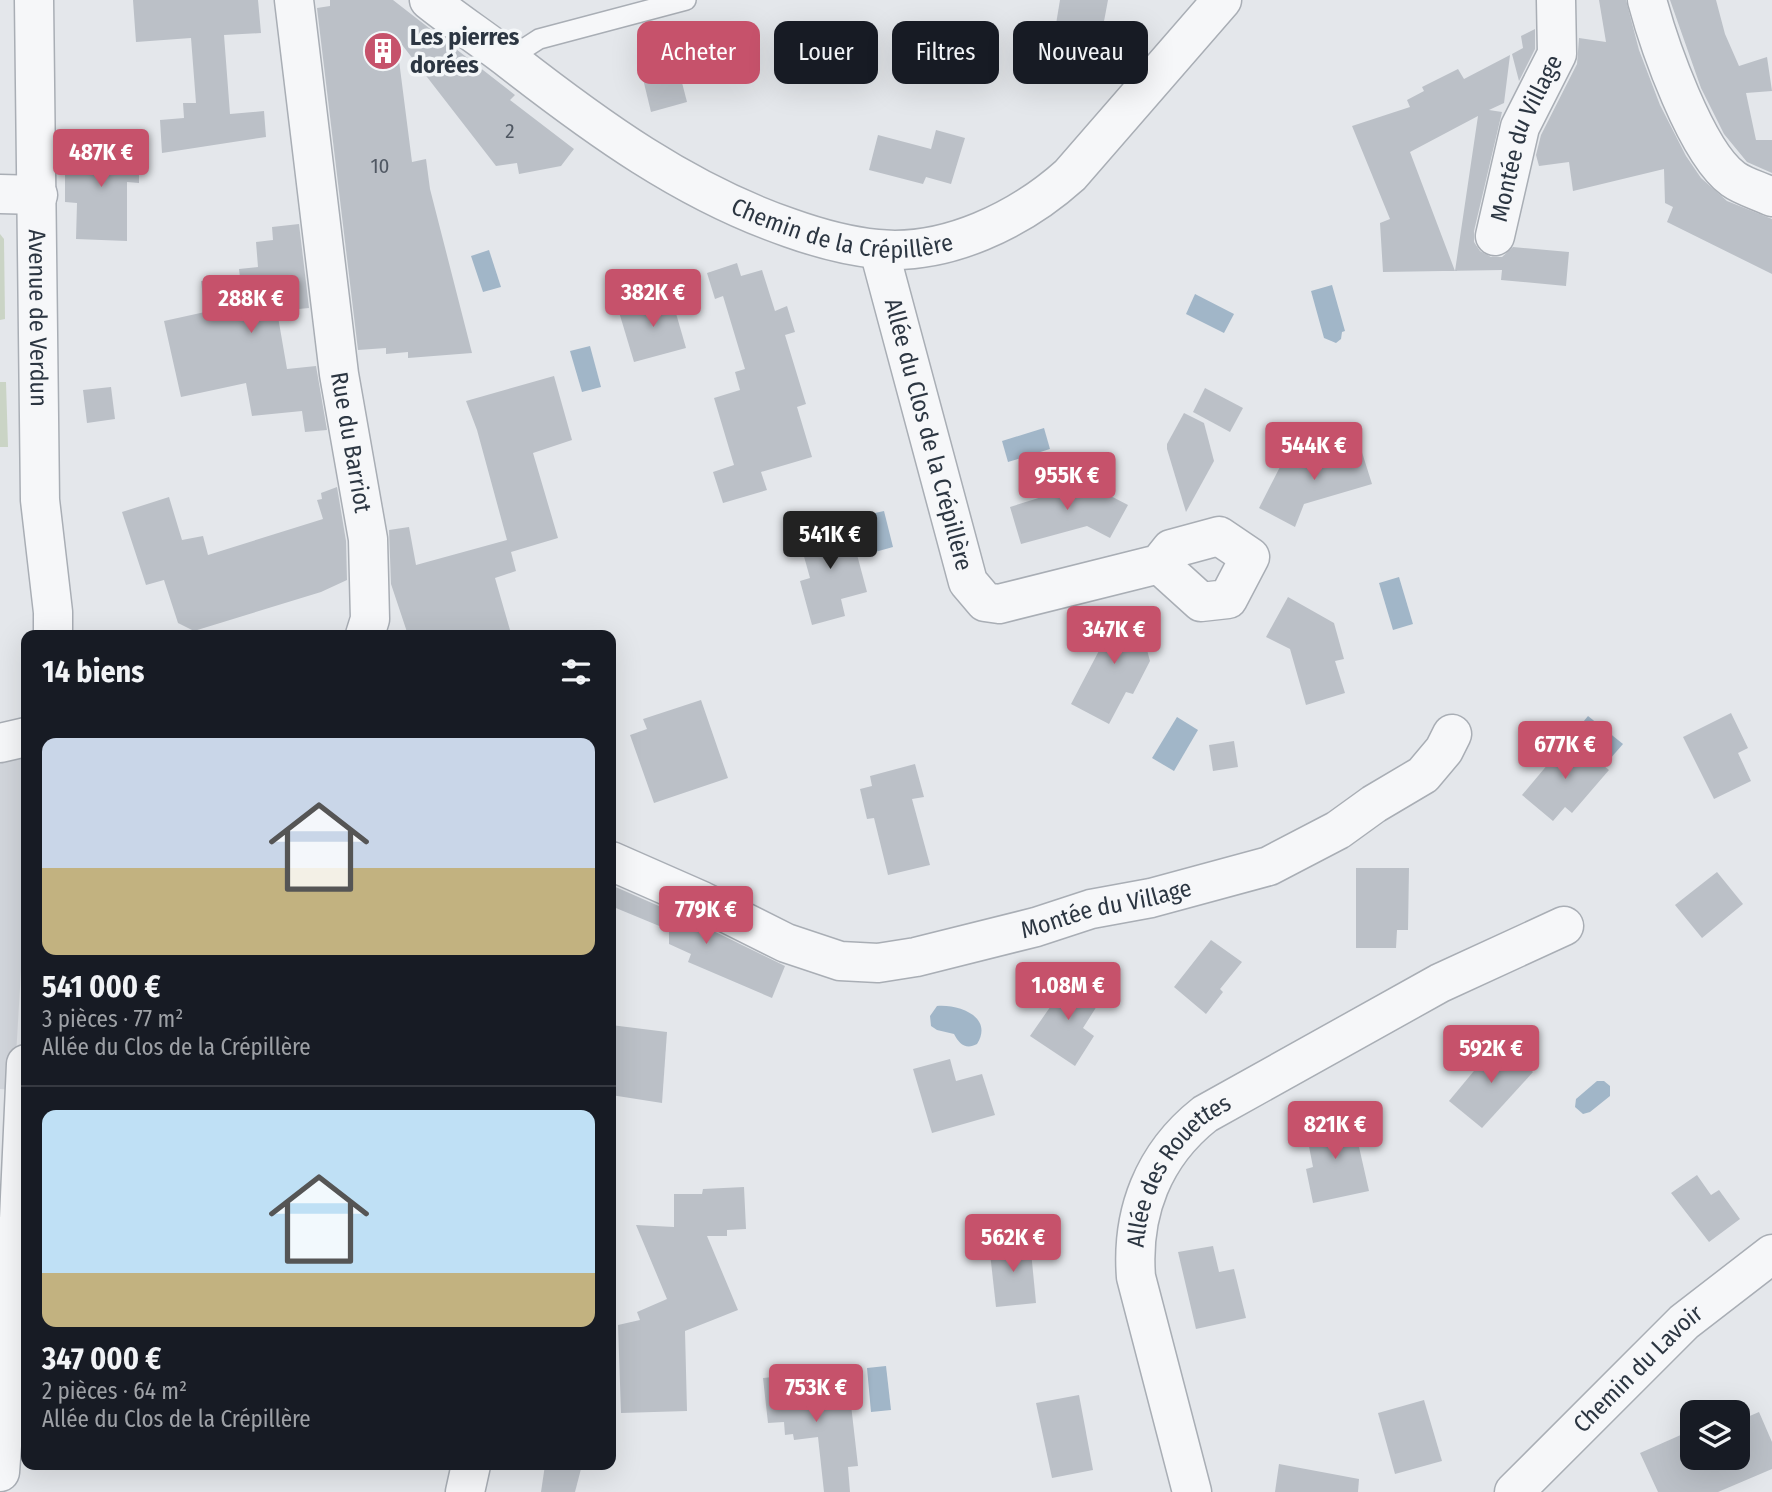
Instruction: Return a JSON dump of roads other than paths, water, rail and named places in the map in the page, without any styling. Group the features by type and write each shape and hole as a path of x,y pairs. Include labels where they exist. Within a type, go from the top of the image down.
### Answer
{"street":[{"name":"Avenue de Verdun","path":"34,0 40,500 53,630"},
{"name":"Rue du Barriot","path":"294,0 340,374 368,539 370,619 367,630"},
{"name":"Chemin de la Crépillère","path":"429,0 610,135 699,190 748,214 800,232 835,243 879,250 929,246 981,231 1023,210 1057,187 1222,0"},
{"name":"Montée du Village","path":"1495,236 1520,127 1557,54 1556,0"},
{"path":"1647,0 1656,34 1678,90 1711,156 1733,179 1772,197"},
{"path":"0,194 38,195"},
{"name":"Allée du Clos de la Crépillère","path":"879,250 968,582 985,602 999,604 1159,564"},
{"name":"Montée du Village","path":"616,862 786,943 840,961 878,963 916,957 1036,927 1091,909 1150,898 1269,866 1338,831 1374,804 1423,775 1444,750 1452,734"},
{"path":"0,743 21,738"},
{"name":"Allée des Rouettes","path":"1192,1492 1136,1278 1134,1252 1138,1221 1144,1197 1163,1159 1185,1131 1205,1114 1440,983 1564,926"},
{"path":"0,1472 21,1175"},
{"name":"Chemin du Lavoir","path":"1514,1492 1678,1327 1772,1254"},
{"path":"466,1492 470,1470"}],"lane":[{"path":"508,59 539,38 686,0"}],"water":[{"path":"489,250 501,287 483,292 471,256"},
{"path":"1332,285 1345,331 1336,343 1324,338 1311,291"},
{"path":"1195,294 1234,314 1224,333 1186,314"},
{"path":"590,346 601,387 582,392 570,351"},
{"path":"1044,428 1050,449 1008,462 1002,441"},
{"path":"884,511 893,547 875,552 866,515"},
{"path":"1399,577 1413,624 1393,630 1379,583"},
{"path":"1588,716 1623,744 1609,760 1575,732"},
{"path":"1177,717 1198,730 1174,771 1152,758"},
{"path":"937,1006 955,1007 972,1014 981,1026 977,1044 963,1045 954,1034 931,1026 930,1016"},
{"path":"1597,1081 1604,1081 1610,1086 1610,1096 1590,1112 1583,1114 1575,1107 1576,1099"},
{"path":"886,1366 891,1410 871,1412 867,1368"}],"place":[{"name":"Les pierres dorées","path":"383,51"}]}
